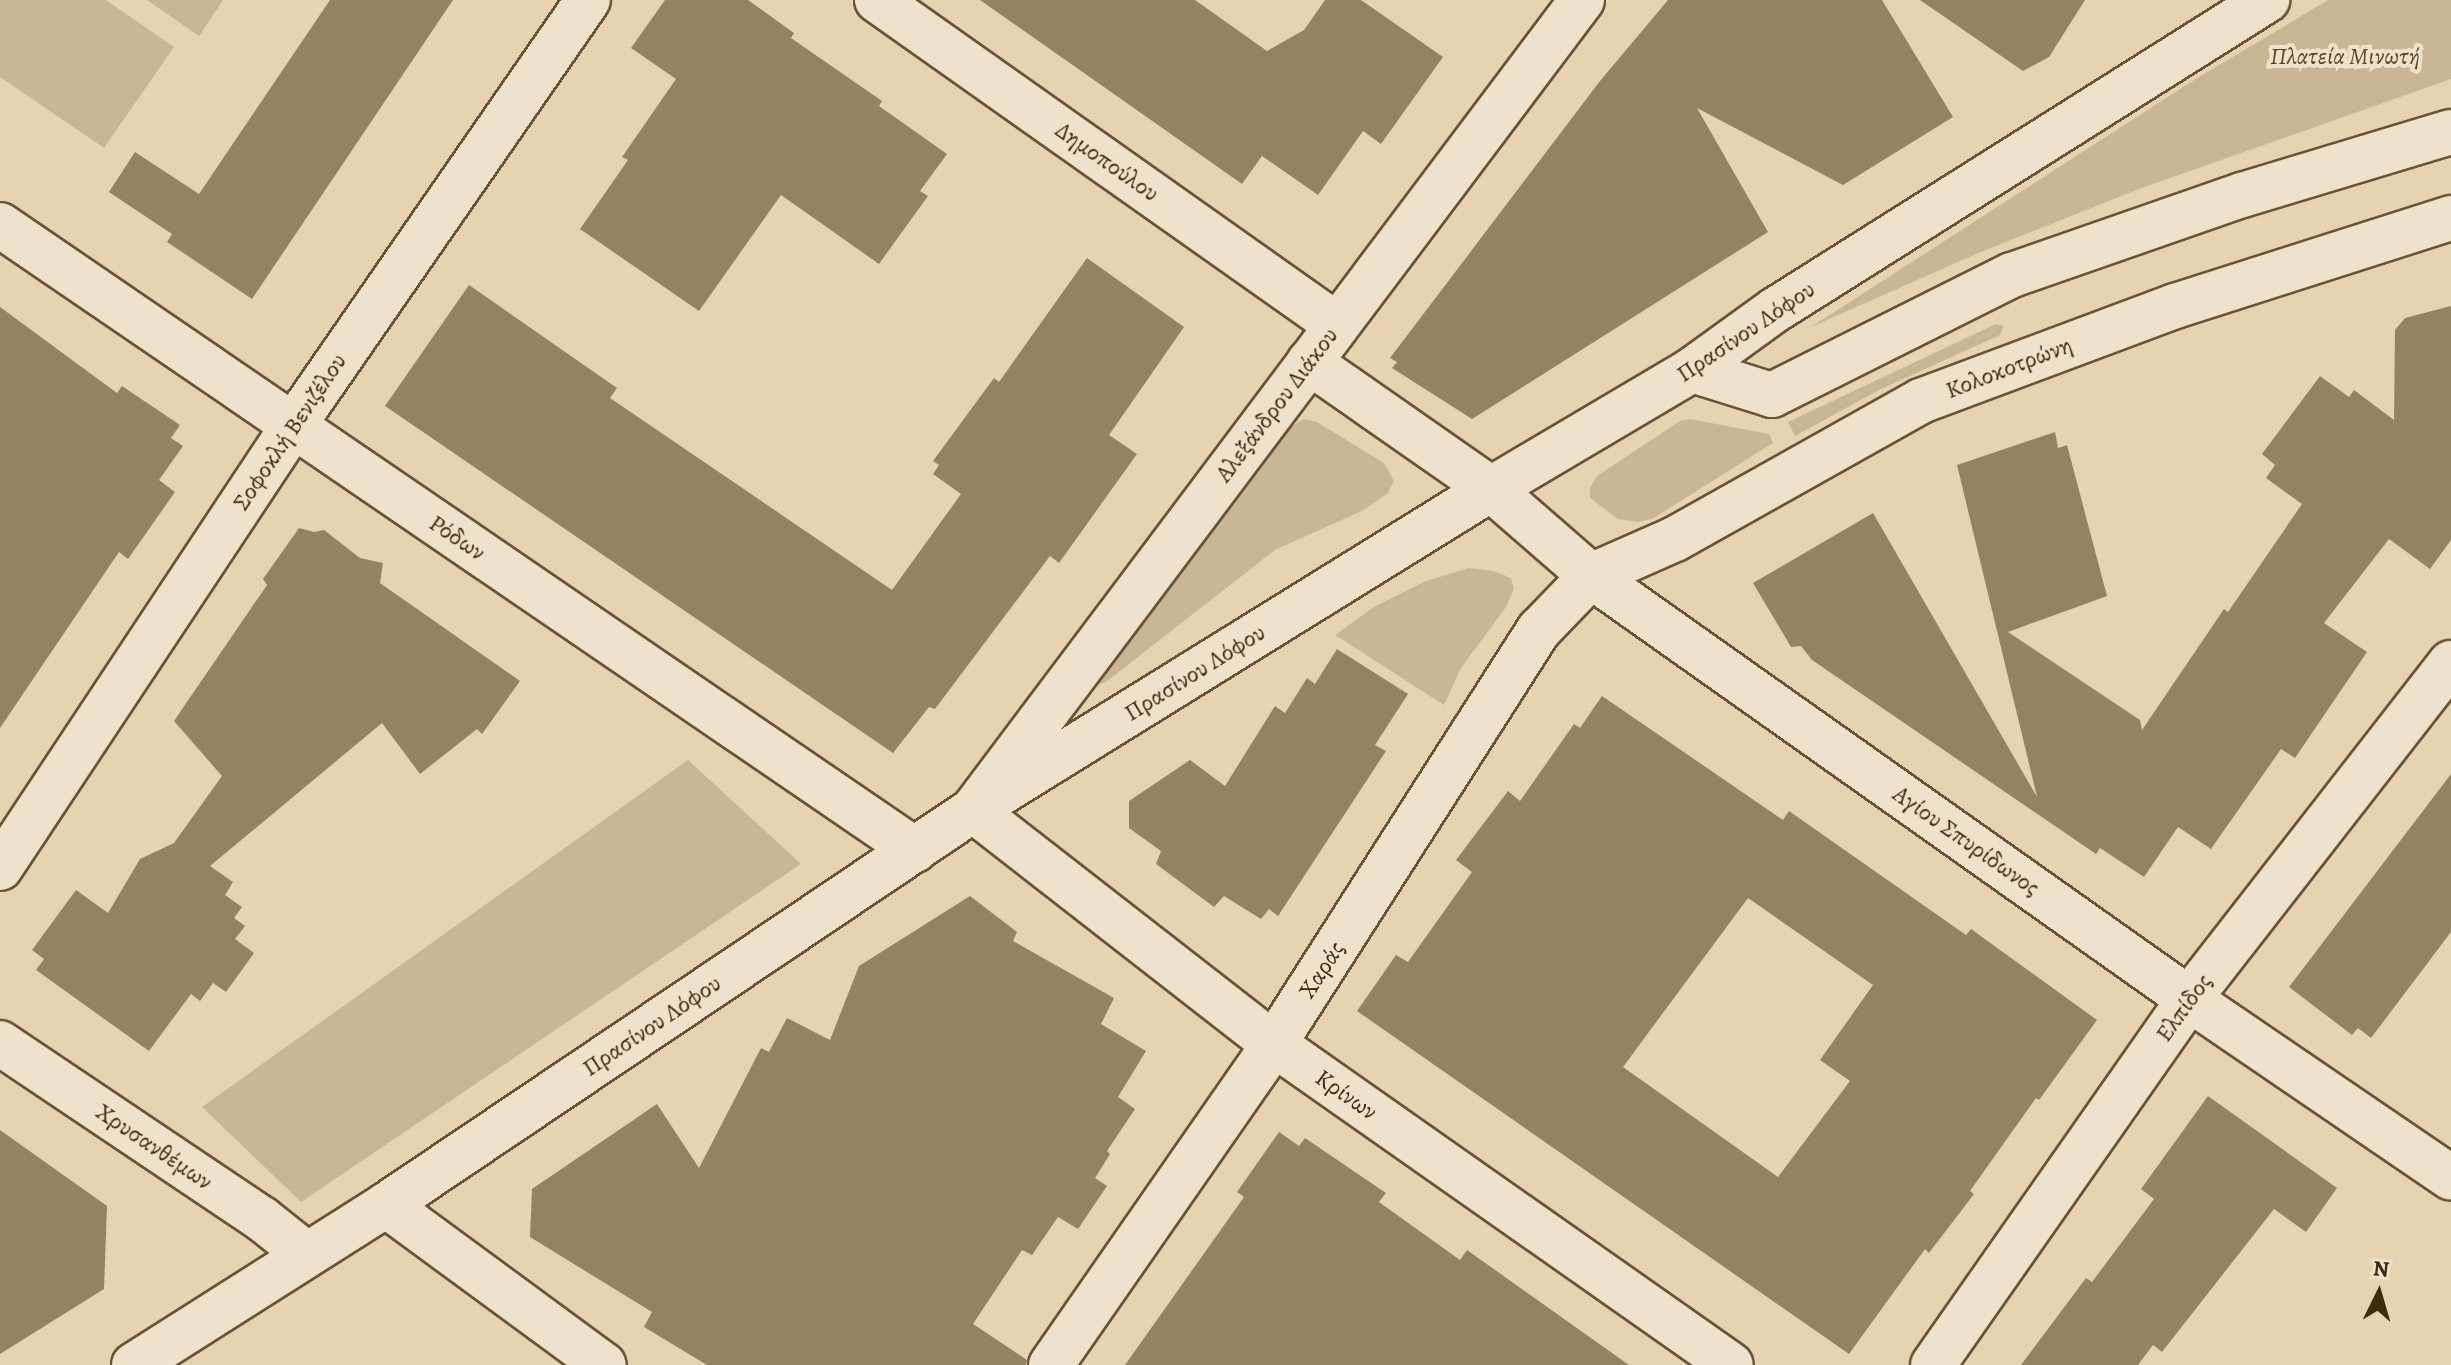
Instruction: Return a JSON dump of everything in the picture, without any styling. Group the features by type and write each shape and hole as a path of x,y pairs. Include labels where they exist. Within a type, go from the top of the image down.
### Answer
{"street":[{"name":"Σοφοκλή Βενιζέλου","path":"0,868 293,426 588,0"},
{"name":"Δημοπούλου","path":"877,0 1337,325"},
{"name":"Αλεξάνδρου Διάκου","path":"973,810 1582,0"},
{"name":"Πρασίνου Λόφου","path":"134,1365 386,1205 973,810 1491,489 1692,370 1775,310 2267,0"},
{"path":"1692,370 1772,395 2012,275 2242,195 2451,132"},
{"name":"Κολοκοτρώνη","path":"1591,576 1675,539 1921,401 2175,306 2451,218"},
{"name":"Ρόδων","path":"0,225 915,850"},
{"path":"1309,362 1491,489"},
{"name":"Αγίου Σπυρίδωνος","path":"1491,489 1591,576 2189,999 2451,1178"},
{"name":"Χαράς","path":"1051,1365 1274,1044 1539,630 1591,576"},
{"name":"Ελπίδος","path":"1933,1365 2189,999 2451,663"},
{"name":"Κρίνων","path":"973,810 1274,1044 1731,1365"},
{"name":"Χρυσανθέμων","path":"0,1043 249,1210 306,1254"},
{"path":"386,1205 604,1365"}],"green space":[{"path":"0,0 106,0 174,47 104,148 0,77"},
{"path":"147,0 223,0 199,36"},
{"name":"Πλατεία Μινωτή","path":"2328,0 2451,0 2451,79 2139,189 1976,254 1811,327 2194,80"},
{"path":"1996,324 2004,326 2000,335 1879,390 1795,436 1788,422"},
{"path":"1304,419 1317,422 1384,463 1394,481 1388,493 1364,510 1275,550 1106,682 1095,685 1094,678 1290,427"},
{"path":"1690,419 1769,434 1773,443 1652,519 1638,522 1618,519 1590,498 1590,488 1597,476 1680,421"},
{"path":"1469,568 1494,571 1511,578 1514,589 1506,607 1461,668 1444,705 1335,635 1374,607 1426,581"},
{"path":"688,760 801,864 301,1202 202,1107"}],"building":[{"path":"330,0 453,0 252,299 167,242 172,234 109,192 135,152 199,194"},
{"path":"665,0 748,0 794,33 791,38 882,101 879,106 947,154 920,191 928,196 879,264 781,195 699,311 580,229 628,160 622,157 676,79 631,48"},
{"path":"980,0 1195,0 1267,51 1304,30 1325,0 1361,0 1443,57 1381,144 1363,131 1318,195 1262,156 1242,184"},
{"path":"1668,0 1882,0 1953,117 1843,185 1697,108 1768,232 1472,419 1392,368 1397,362 1390,358 1600,81"},
{"path":"1920,0 2085,0 2049,57 2023,71"},
{"path":"1087,258 1184,327 1109,435 1137,454 1059,563 1050,556 935,709 929,707 893,753 385,406 469,285 617,388 610,398 892,590 961,494 933,474 939,465 933,461 994,378 999,382"},
{"path":"2451,306 2451,540 2430,569 2389,539 2324,623 2367,652 2295,758 2281,749 2211,849 2178,827 2144,877 2100,848 2096,854 1812,660 1801,646 1791,647 1753,583 1873,513 2037,797 1957,465 2055,432 2058,448 2067,445 2107,596 2008,632 2140,720 2142,730 2224,609 2228,612 2302,504 2266,478 2275,465 2262,454 2320,376 2349,397 2354,390 2394,420 2395,330 2405,318"},
{"path":"0,307 117,393 122,386 180,425 171,438 183,446 159,480 175,492 128,559 119,552 0,728"},
{"path":"299,528 314,532 324,530 360,558 383,563 380,583 520,681 482,734 477,729 420,774 382,723 210,866 233,882 225,895 242,907 234,918 245,926 235,939 254,953 226,992 213,983 200,1001 191,994 149,1051 36,970 44,959 32,950 76,890 108,913 140,859 174,843 222,776 174,721 267,585 263,579"},
{"path":"1337,649 1408,694 1375,745 1386,751 1278,916 1269,909 1261,919 1224,896 1214,907 1156,864 1161,851 1129,828 1129,801 1190,760 1225,786 1275,706 1285,713 1307,678 1315,684"},
{"path":"1602,696 1783,820 1789,811 1966,935 1971,929 2097,1020 2039,1100 2036,1098 1970,1191 1974,1194 1929,1253 1925,1249 1849,1354 1357,1011 1396,955 1408,962 1472,872 1456,860 1508,791 1520,801 1574,724 1580,728","holes":["1748,898 1873,985 1820,1060 1850,1081 1778,1177 1623,1067"]},
{"path":"2451,774 2451,932 2371,1038 2358,1028 2352,1035 2289,987"},
{"path":"970,896 1017,932 1013,941 1114,998 1101,1024 1146,1051 1118,1097 1135,1109 1107,1151 1110,1154 1095,1178 1107,1186 1078,1229 1058,1217 1032,1255 1022,1250 973,1324 1027,1360 1026,1365 707,1365 644,1327 652,1312 530,1237 532,1189 657,1104 699,1168 761,1048 769,1052 787,1018 830,1040 859,966"},
{"path":"2208,1096 2337,1188 2306,1232 2274,1209 2162,1352 2153,1345 2138,1365 2021,1365 2086,1278 2092,1282 2154,1199 2141,1189"},
{"path":"0,1130 107,1206 104,1289 0,1354"},
{"path":"1279,1132 1299,1146 1305,1138 1386,1193 1379,1202 1460,1260 1467,1250 1629,1365 1125,1365 1244,1197 1237,1192"}]}
